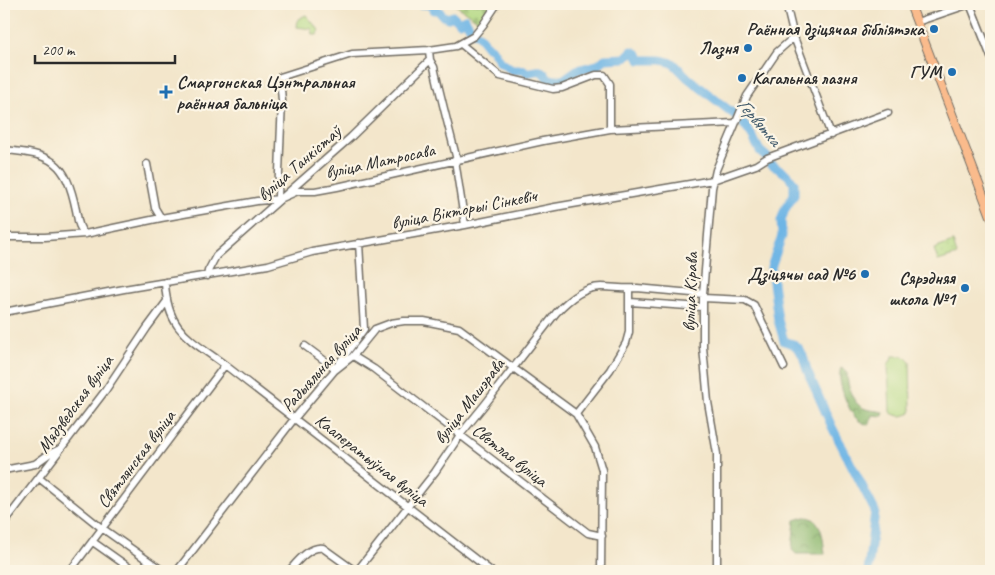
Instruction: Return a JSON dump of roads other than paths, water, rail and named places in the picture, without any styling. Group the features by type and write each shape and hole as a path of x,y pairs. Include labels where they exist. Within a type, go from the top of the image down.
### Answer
{"main road":[{"path":"910,4 991,216"}],"street":[{"path":"280,199 278,196 282,101 280,77 352,54 429,50 448,48 461,44 474,36 496,4"},
{"path":"786,4 794,37 831,135 888,114"},
{"path":"917,22 970,4 991,57"},
{"name":"вуліца Кірава","path":"717,571 717,454 704,364 702,307 713,180 746,96 777,52 794,37"},
{"path":"461,44 500,76 553,89 562,88 596,75 604,75 610,84 610,129"},
{"path":"429,50 456,160 466,225"},
{"name":"вуліца Танкістаў","path":"207,276 208,270 216,256 351,137 430,60"},
{"name":"вуліца Матросава","path":"4,237 45,238 85,234 161,218 257,201 280,199 298,191 315,191 337,187 543,141 610,129 736,123"},
{"name":"вуліца Вікторыі Сінкевіч","path":"4,312 268,265 312,252 359,243 713,180 831,135"},
{"path":"4,150 48,159 58,165 70,186 79,227 85,234"},
{"path":"147,164 155,208 161,218"},
{"path":"306,346 336,368 364,329 359,243"},
{"name":"Кааператыўная вуліца","path":"165,282 167,301 180,330 189,339 491,571"},
{"name":"вуліца Машэрава","path":"356,571 408,508 460,435 556,313 581,292 599,287 629,290 637,288 745,300 754,305 784,367"},
{"path":"601,571 603,478 601,462 595,447 576,414 622,352 628,338 629,290"},
{"name":"Мядзведская вуліца","path":"4,523 105,391 167,301"},
{"path":"630,302 702,307"},
{"name":"Радыяльная вуліца","path":"178,571 294,419 336,368 354,355 375,329 380,327 404,321 424,321 451,326 465,332 576,414"},
{"path":"364,329 380,327"},
{"path":"354,344 354,355"},
{"name":"Светлая вуліца","path":"354,355 588,533 602,536"},
{"name":"Святлянская вуліца","path":"70,571 225,365"},
{"path":"4,470 35,464 49,454 61,449"},
{"path":"39,478 103,528 163,571"},
{"path":"93,542 134,571"},
{"path":"289,571 306,554 322,548 356,571"}],"waterway":[{"name":"Гервятка","path":"420,4 430,5 443,16 448,18 453,16 459,22 465,19 471,29 492,49 500,62 512,70 524,70 527,73 541,71 547,78 563,80 577,70 598,65 605,59 625,58 632,51 638,54 640,60 661,60 673,63 688,78 740,119 760,151 767,157 770,163 788,175 794,183 794,195 785,209 781,221 782,236 771,267 778,320 784,341 793,344 803,356 807,370 832,427 875,511 868,571"}],"place":[{"name":"Раённая дзіцячая бібліятэка","path":"934,29"},
{"name":"Лазня","path":"748,48"},
{"name":"ГУМ","path":"952,72"},
{"name":"Кагальная лазня","path":"742,78"},
{"name":"Смаргонская Цэнтральная раённая бальніца","path":"166,92"},
{"name":"Дзіцячы сад №6","path":"865,274"},
{"name":"Сярэдняя школа №1","path":"965,288"}]}
